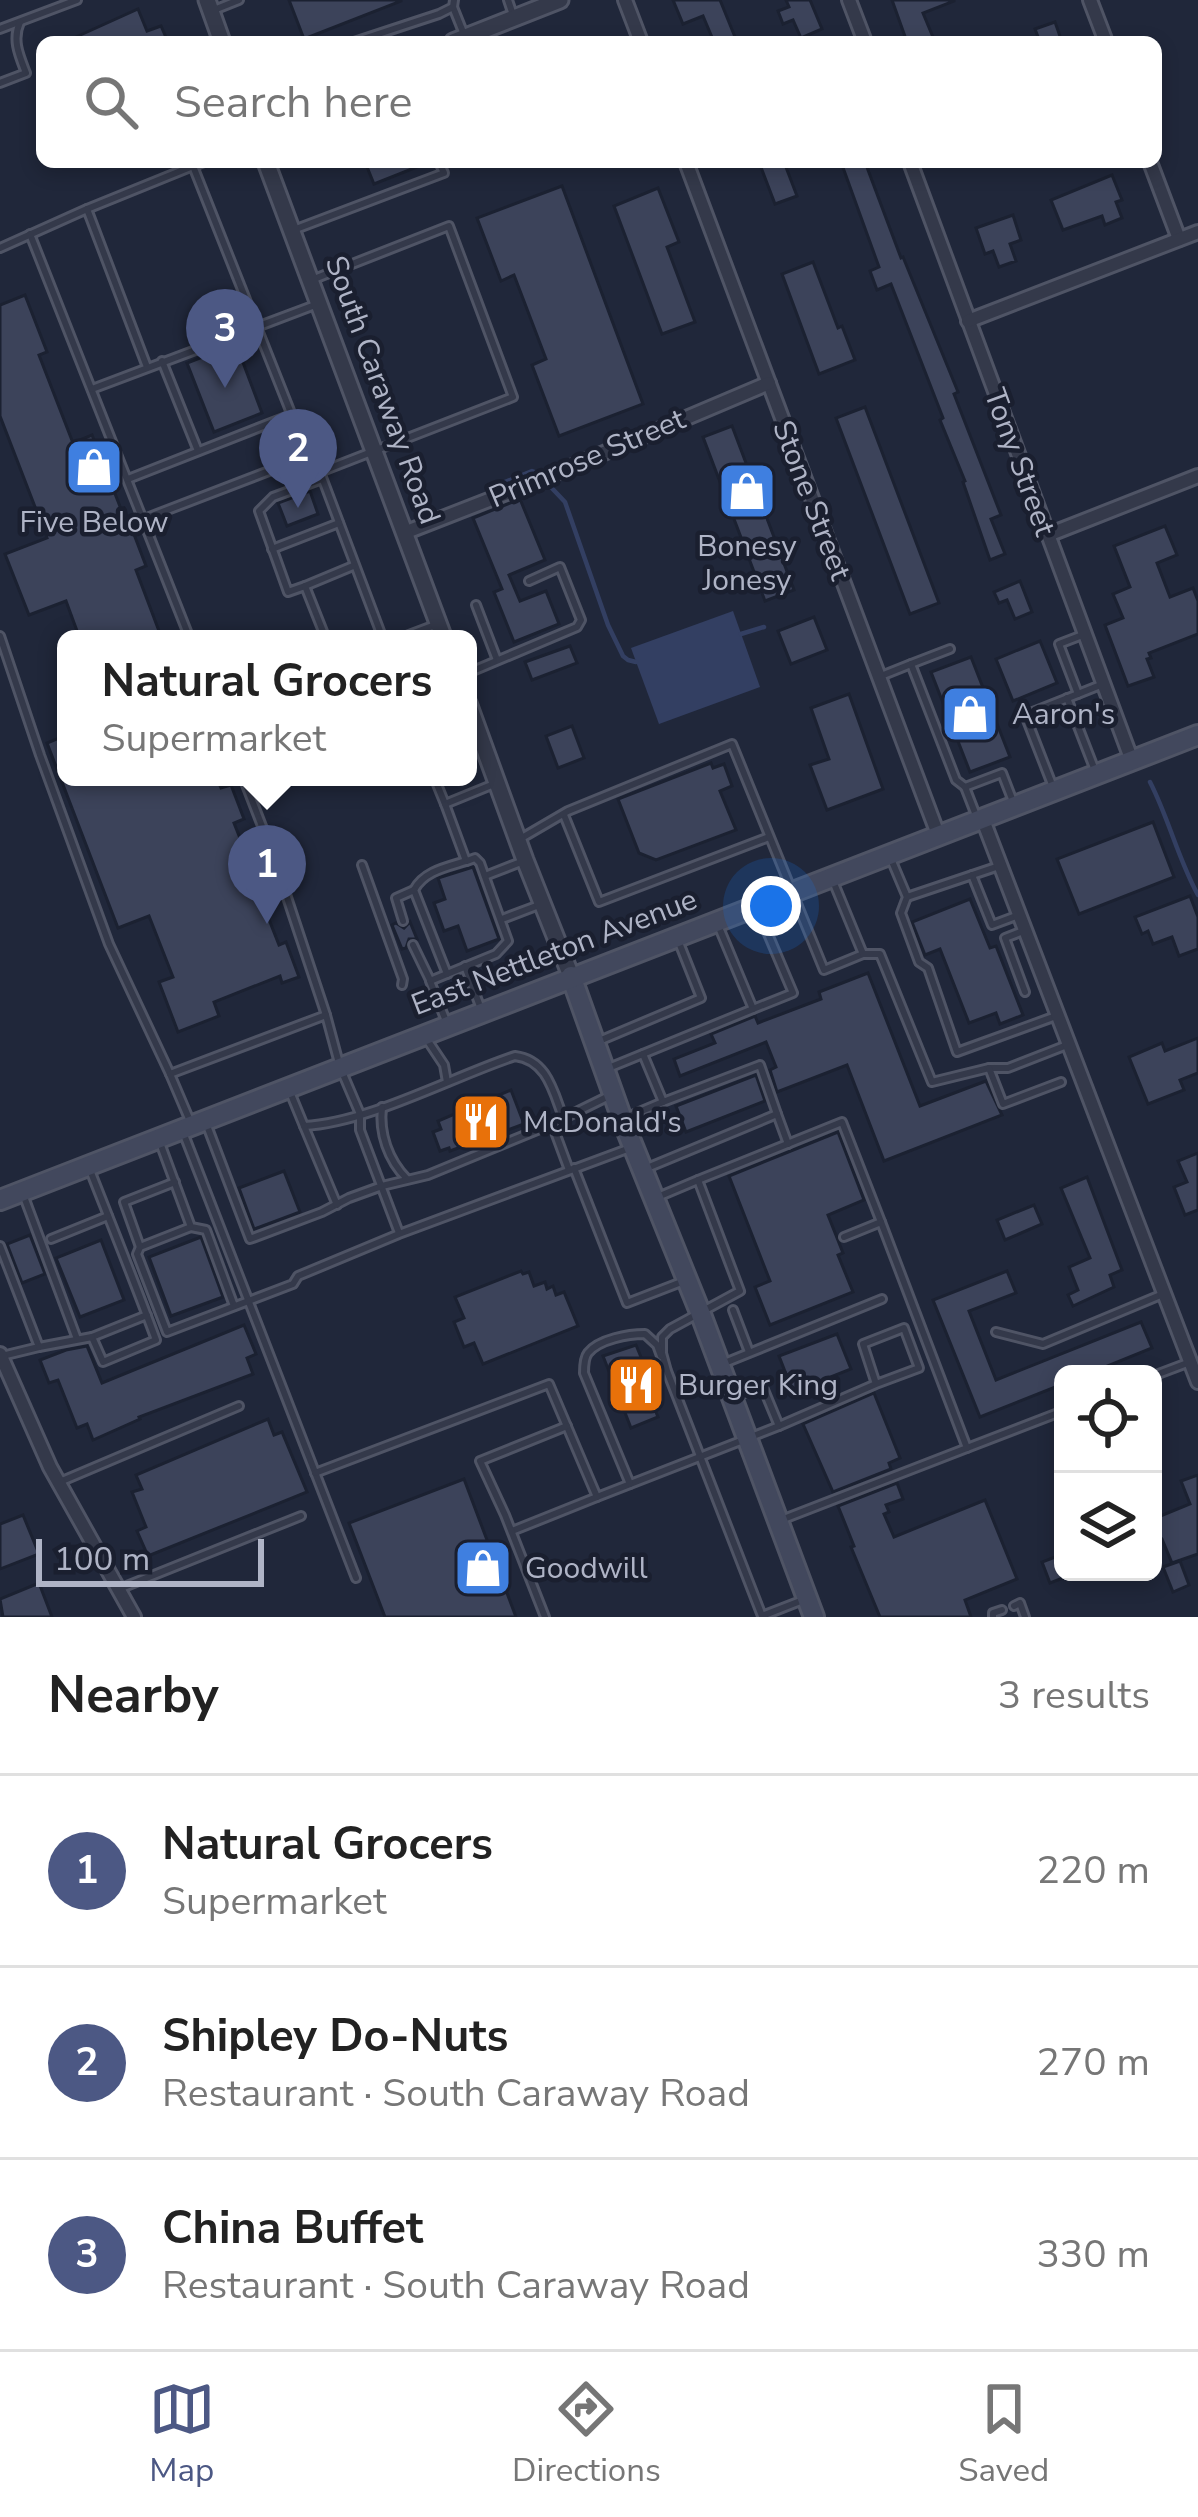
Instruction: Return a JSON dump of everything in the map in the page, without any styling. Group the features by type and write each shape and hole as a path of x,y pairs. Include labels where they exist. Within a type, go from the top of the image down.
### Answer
{"main road":[{"name":"East Nettleton Avenue","path":"0,1200 1198,736"},
{"path":"571,976 810,1608"}],"street":[{"path":"469,36 560,0"},
{"path":"625,0 638,36"},
{"path":"849,0 863,36"},
{"path":"1090,0 1104,36"},
{"path":"209,6 220,36"},
{"name":"South Caraway Road","path":"269,168 440,630"},
{"name":"Stone Street","path":"688,168 939,837"},
{"name":"Tony Street","path":"912,168 1132,761"},
{"path":"1152,168 1179,239"},
{"path":"968,321 1198,232"},
{"name":"Primrose Street","path":"404,532 540,481 769,383"},
{"path":"1048,535 1198,476"},
{"path":"477,728 571,976"},
{"path":"981,821 1198,1382"},
{"path":"1,1355 58,1483 134,1617"}],"lane":[{"path":"0,29 77,0"},
{"path":"209,6 239,0"},
{"path":"508,0 514,18"},
{"path":"373,36 439,14 453,3 458,36"},
{"path":"0,83 26,73 16,49 20,22"},
{"path":"0,248 188,168"},
{"path":"194,168 380,630"},
{"path":"292,231 444,173 442,168"},
{"path":"87,209 147,367"},
{"path":"310,281 449,226 513,397 373,451 273,497 259,512 289,592 355,565"},
{"path":"30,233 187,630"},
{"path":"91,389 319,304"},
{"path":"162,361 198,451"},
{"path":"128,479 291,415"},
{"path":"144,519 308,456"},
{"path":"272,549 339,523"},
{"path":"477,669 577,627 581,620 560,567 529,581"},
{"path":"304,586 322,630"},
{"path":"476,605 497,660"},
{"path":"1078,694 1059,644 1084,634"},
{"path":"0,636 109,944 250,1239 382,1186 428,1175 613,1094"},
{"path":"879,676 950,649"},
{"path":"911,664 956,780 965,787 981,821"},
{"path":"1055,792 1025,715 1103,684"},
{"path":"1067,698 1096,776"},
{"path":"518,840 564,814 732,744 824,970 863,954 880,954 932,1082 1008,1068 1067,1045"},
{"path":"965,787 1002,772 1016,807"},
{"path":"445,804 498,783"},
{"path":"246,786 399,1234"},
{"path":"438,786 466,861"},
{"path":"564,814 599,902 769,837"},
{"path":"889,856 908,897"},
{"path":"403,921 396,898 436,871 478,860 508,940 502,949 430,981"},
{"path":"485,876 525,860"},
{"path":"362,865 402,985"},
{"path":"999,866 908,897 901,913 919,962 928,968 957,1052 1056,1016"},
{"path":"972,875 992,925 1018,915"},
{"path":"831,878 863,954"},
{"path":"414,890 446,974"},
{"path":"502,920 542,904"},
{"path":"605,1070 793,992 756,906"},
{"path":"717,921 753,1009"},
{"path":"998,923 1025,992"},
{"path":"1005,938 1023,931"},
{"path":"596,1042 701,998 677,936"},
{"path":"413,946 448,1026"},
{"path":"465,966 483,1013"},
{"path":"170,1074 326,1015"},
{"path":"424,1035 444,1065 447,1082"},
{"path":"643,1054 663,1102"},
{"path":"304,1126 382,1107 515,1056 530,1058 542,1067 563,1117"},
{"path":"622,1119 760,1066 788,1144"},
{"path":"989,1068 1003,1104 1061,1082"},
{"path":"288,1087 337,1205"},
{"path":"382,1107 383,1139 407,1179"},
{"path":"643,1170 777,1114"},
{"path":"654,1198 842,1122 968,1448"},
{"path":"193,1124 248,1301 356,1578"},
{"path":"552,1124 627,1304 686,1280"},
{"path":"158,1138 191,1227"},
{"path":"175,1183 124,1202 140,1246 137,1255 167,1332 293,1284 298,1276 399,1234 634,1147"},
{"path":"88,1165 156,1340 104,1362 92,1337"},
{"path":"667,1371 662,1337 740,1291 698,1180"},
{"path":"22,1191 76,1339"},
{"path":"51,1239 108,1216"},
{"path":"844,1237 880,1222"},
{"path":"140,1246 191,1227 206,1230 234,1306"},
{"path":"0,1246 39,1347"},
{"path":"996,1333 1043,1344 1163,1294"},
{"path":"718,1366 882,1299"},
{"path":"733,1310 749,1353"},
{"path":"1,1355 92,1337 147,1315"},
{"path":"512,1531 920,1368 904,1328 862,1344 876,1384"},
{"path":"630,1484 584,1365 588,1353 603,1343 645,1334 656,1345 667,1371 762,1616 810,1608"},
{"path":"911,1346 927,1340"},
{"path":"1162,1373 1190,1362"},
{"path":"0,1393 10,1378"},
{"path":"315,1472 549,1384 597,1497"},
{"path":"731,1398 762,1385 779,1426"},
{"path":"58,1483 239,1406"},
{"path":"778,1521 1054,1415"},
{"path":"544,1617 480,1462 567,1426"},
{"path":"119,1589 301,1516"},
{"path":"1014,1606 1019,1603 1025,1617"}],"water":[{"path":"733,611 760,687 659,724 631,648"}],"building":[{"path":"289,0 401,0 312,36 303,36"},
{"path":"673,0 720,0 735,36 711,36 703,16 683,24"},
{"path":"786,0 810,0 822,29 800,36 793,20 783,24 778,11 789,7"},
{"path":"892,0 954,0 923,13 933,36 905,36"},
{"path":"138,9 147,31 161,26 165,36 78,36"},
{"path":"1055,22 1060,36 1038,36 1035,29"},
{"path":"367,168 414,168 374,184"},
{"path":"761,168 786,168 797,196 775,204"},
{"path":"843,168 867,168 958,392 954,394 1001,515 991,519 1005,554 990,560 943,418 891,284 877,290 870,271 879,267"},
{"path":"1112,175 1122,200 1116,202 1122,218 1105,225 1102,216 1063,230 1051,200"},
{"path":"562,186 643,404 559,436 532,365 546,359 514,275 501,281 477,218"},
{"path":"658,188 679,242 667,247 695,322 662,334 614,206"},
{"path":"1013,215 1021,240 1010,244 1016,261 999,267 993,251 985,254 976,228"},
{"path":"813,262 855,360 819,374 782,274"},
{"path":"25,295 47,352 39,355 73,443 92,435 124,508 146,566 136,570 159,630 77,630 66,601 29,615 5,554 47,538 0,416 0,305"},
{"path":"236,344 262,413 214,432 187,363"},
{"path":"865,407 939,603 910,614 836,418"},
{"path":"732,426 794,590 765,601 703,437"},
{"path":"310,491 318,514 287,526 278,503"},
{"path":"520,499 545,560 509,575 520,601 546,591 559,624 514,642 494,592 502,589 473,518"},
{"path":"1165,526 1177,555 1157,563 1170,597 1193,588 1198,634 1149,653 1154,677 1128,686 1105,625 1123,618 1113,594 1130,587 1114,546"},
{"path":"1020,581 1032,612 1015,619 1007,600 999,603 994,592"},
{"path":"814,617 827,650 791,664 778,631"},
{"path":"1040,641 1057,683 1013,701 996,659"},
{"path":"570,646 577,663 532,680 525,662"},
{"name":"Aaron's","path":"971,657 1010,757 970,772 931,672"},
{"path":"849,694 883,789 827,810 810,765 829,759 811,708"},
{"path":"572,726 584,758 558,768 546,736"},
{"path":"57,739 57,769 47,743"},
{"path":"711,763 713,768 724,764 732,786 720,791 736,830 656,860 639,853 618,799"},
{"path":"64,786 231,786 244,819 234,823 255,876 261,874 271,901 263,904 279,945 286,942 299,977 282,983 280,976 214,1002 219,1016 178,1032 159,982 173,977 149,916 118,928"},
{"path":"1153,822 1174,877 1079,914 1057,859"},
{"path":"473,867 499,939 467,951 458,926 444,931 434,903 445,899 438,878"},
{"path":"1190,896 1198,917 1198,949 1179,956 1172,937 1153,944 1148,931 1142,934 1135,917"},
{"path":"970,899 990,948 996,946 1023,1015 1000,1024 996,1013 969,1023 940,949 925,955 912,922"},
{"path":"410,922 417,939 409,939 402,949 392,925 404,928"},
{"path":"868,973 920,1106 986,1081 1002,1115 884,1161 847,1065 777,1092 770,1070 776,1067 766,1042 680,1076 674,1059 715,1043 711,1034 755,1016 758,1023 821,999 819,992"},
{"path":"1198,1038 1198,1073 1180,1080 1184,1090 1148,1104 1129,1057 1162,1043 1165,1051"},
{"path":"756,1075 765,1101 686,1132 676,1106"},
{"name":"McDonald's","path":"511,1090 524,1124 440,1151 433,1132 441,1129 438,1121"},
{"path":"838,1132 864,1200 828,1215 853,1292 770,1325 755,1287 770,1281 729,1176"},
{"path":"1198,1153 1198,1210 1185,1215 1174,1187 1187,1182 1178,1161"},
{"path":"284,1171 300,1212 254,1229 239,1188"},
{"path":"1087,1177 1122,1270 1110,1275 1114,1287 1073,1306 1068,1295 1078,1290 1069,1267 1090,1258 1061,1188"},
{"path":"1034,1205 1042,1224 1005,1240 997,1220"},
{"path":"30,1235 45,1274 22,1283 7,1244"},
{"path":"201,1237 223,1297 171,1316 149,1257"},
{"path":"101,1240 124,1300 80,1317 56,1258"},
{"path":"1007,1271 1016,1293 969,1311 996,1380 1141,1322 1152,1348 1110,1365 1054,1365 1054,1388 980,1417 933,1300"},
{"path":"529,1272 534,1286 545,1282 556,1295 564,1292 578,1326 483,1364 474,1343 464,1347 454,1322 464,1318 455,1297"},
{"path":"244,1325 256,1354 247,1358 253,1374 139,1417 93,1440 87,1424 77,1428 58,1380 49,1383 40,1360 87,1346 102,1383"},
{"path":"837,1334 851,1369 793,1392 779,1356"},
{"name":"Burger King","path":"636,1345 660,1391 649,1395 658,1417 631,1428 603,1356"},
{"path":"874,1393 900,1458 889,1463 891,1469 833,1492 803,1424"},
{"path":"268,1419 274,1435 282,1432 307,1492 148,1556 137,1531 146,1527 132,1492 142,1489 136,1475"},
{"path":"1198,1475 1198,1554 1172,1563 1162,1539 1162,1515 1190,1504 1181,1481"},
{"path":"464,1479 516,1617 385,1617 349,1523"},
{"path":"897,1483 903,1499 886,1505 889,1512 884,1514 894,1537 985,1500 1017,1579 965,1600 971,1617 880,1617 838,1506"},
{"path":"23,1515 39,1554 0,1569 0,1524"},
{"path":"1054,1557 1055,1581 1050,1583 1042,1562"},
{"path":"1180,1561 1189,1585 1173,1592 1163,1567"},
{"path":"39,1583 52,1617 3,1617 0,1599"}],"waterway":[{"path":"488,489 537,473"},
{"path":"547,483 565,502 623,656 636,662"},
{"path":"741,634 764,627"},
{"path":"1150,782 1198,895"}],"place":[{"name":"China Buffet","path":"225,388"},
{"name":"Five Below","path":"94,467"},
{"name":"Bonesy Jonesy","path":"747,491"},
{"name":"Shipley Do-Nuts","path":"298,508"},
{"name":"Aaron's","path":"970,714"},
{"name":"Natural Grocers","path":"267,924"},
{"name":"McDonald's","path":"481,1122"},
{"name":"Burger King","path":"636,1385"},
{"name":"Goodwill","path":"483,1568"}]}
